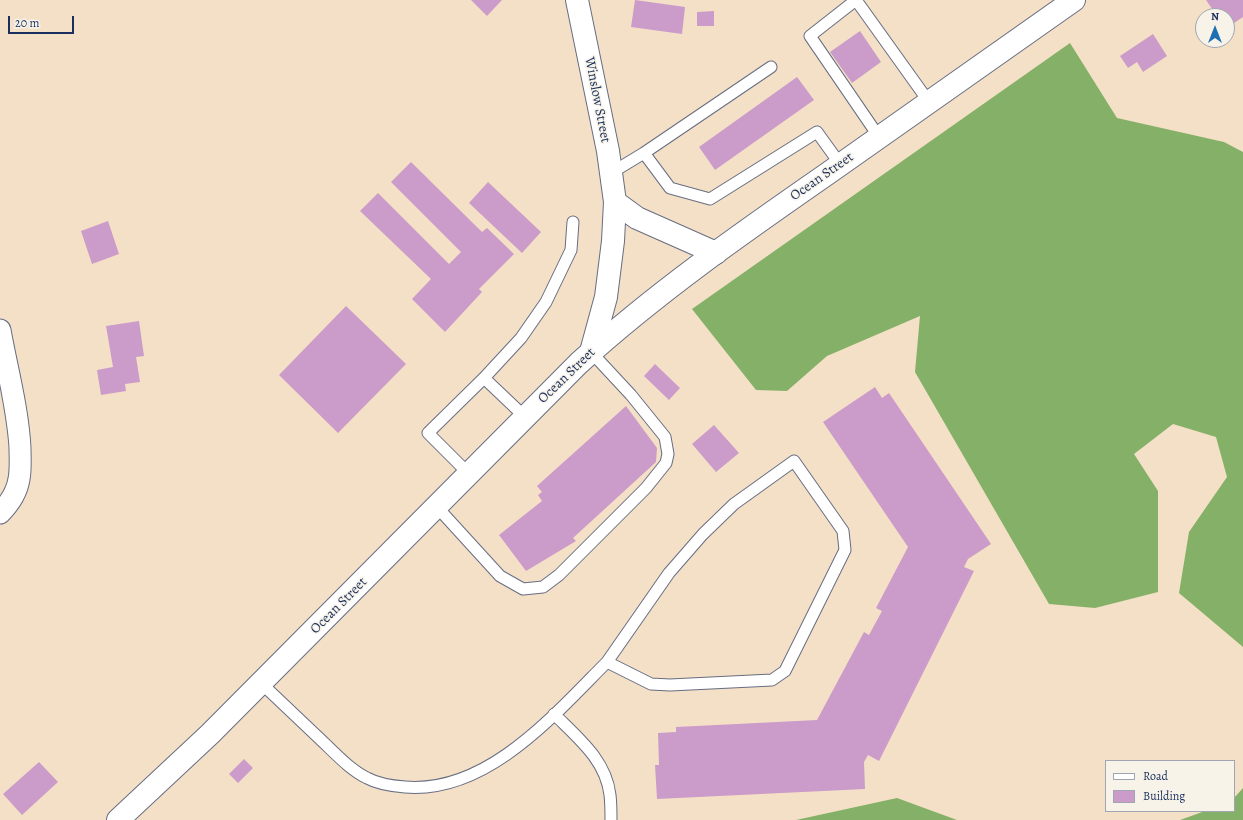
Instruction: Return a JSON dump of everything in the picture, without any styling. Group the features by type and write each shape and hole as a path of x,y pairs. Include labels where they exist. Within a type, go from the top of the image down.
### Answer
{"main road":[{"name":"Winslow Street","path":"577,0 608,150 615,202 613,241 606,297 591,352"},
{"name":"Ocean Street","path":"118,820 210,734 525,417 591,352 623,323 676,281 1074,0"},
{"path":"615,202 637,218 716,253"}],"street":[{"path":"0,330 19,429 20,478 15,493 0,513"}],"lane":[{"path":"879,137 810,36 856,0 929,102"},
{"path":"611,173 644,153 771,67"},
{"path":"644,153 670,188 710,199 817,132 840,164"},
{"path":"469,474 428,433 484,378 521,338 546,302 571,250 573,222"},
{"path":"437,507 500,576 523,589 529,589 543,587 559,575 646,488 666,463 668,454 665,437 631,395 591,352"},
{"path":"484,378 525,417"},
{"path":"261,683 349,766 368,779 390,785 418,788 450,782 482,770 535,733 607,662 669,573 704,534 734,504 794,461 843,531 845,550 785,671 772,680 670,686 651,684 607,662"},
{"path":"554,714 595,755 605,774 610,794 611,820"}],"green space":[{"path":"1070,43 1117,118 1224,142 1243,152 1243,647 1179,593 1189,532 1227,477 1216,437 1173,424 1134,454 1158,491 1158,592 1095,608 1049,604 915,372 920,316 827,356 787,391 756,390 692,309"},
{"path":"1243,788 1243,820 1180,820 1202,812 1235,812 1235,797"},
{"path":"897,798 957,820 796,820"}],"building":[{"path":"471,0 502,0 487,16"},
{"path":"635,0 685,7 682,34 631,27"},
{"path":"1206,0 1243,0 1243,17 1235,22 1235,8 1212,8"},
{"path":"714,11 714,26 697,26 697,12"},
{"path":"860,31 881,62 852,83 830,52"},
{"path":"1153,34 1167,56 1143,72 1137,62 1128,68 1120,56"},
{"path":"797,77 814,100 715,170 699,147"},
{"path":"411,162 482,232 487,228 514,254 479,289 482,292 445,332 412,299 431,279 360,211 378,193 449,264 461,252 391,182"},
{"path":"488,182 541,232 522,253 469,203"},
{"path":"108,221 119,254 92,264 81,231"},
{"path":"346,306 406,364 338,433 279,375"},
{"path":"139,321 144,356 136,357 140,382 125,384 126,391 101,395 97,370 113,367 106,326"},
{"path":"655,364 680,388 669,400 644,376"},
{"path":"875,387 882,398 889,393 991,544 968,559 964,567 974,571 879,761 868,755 864,762 865,789 657,799 655,765 659,765 658,733 676,732 676,727 817,720 864,632 869,635 882,611 876,608 908,547 823,422"},
{"path":"626,406 657,448 656,462 573,538 576,541 526,571 499,535 542,501 538,495 542,492 537,486"},
{"path":"714,425 739,453 716,472 692,444"},
{"path":"244,759 253,768 238,783 229,774"},
{"path":"39,762 58,782 22,815 3,794"}]}
